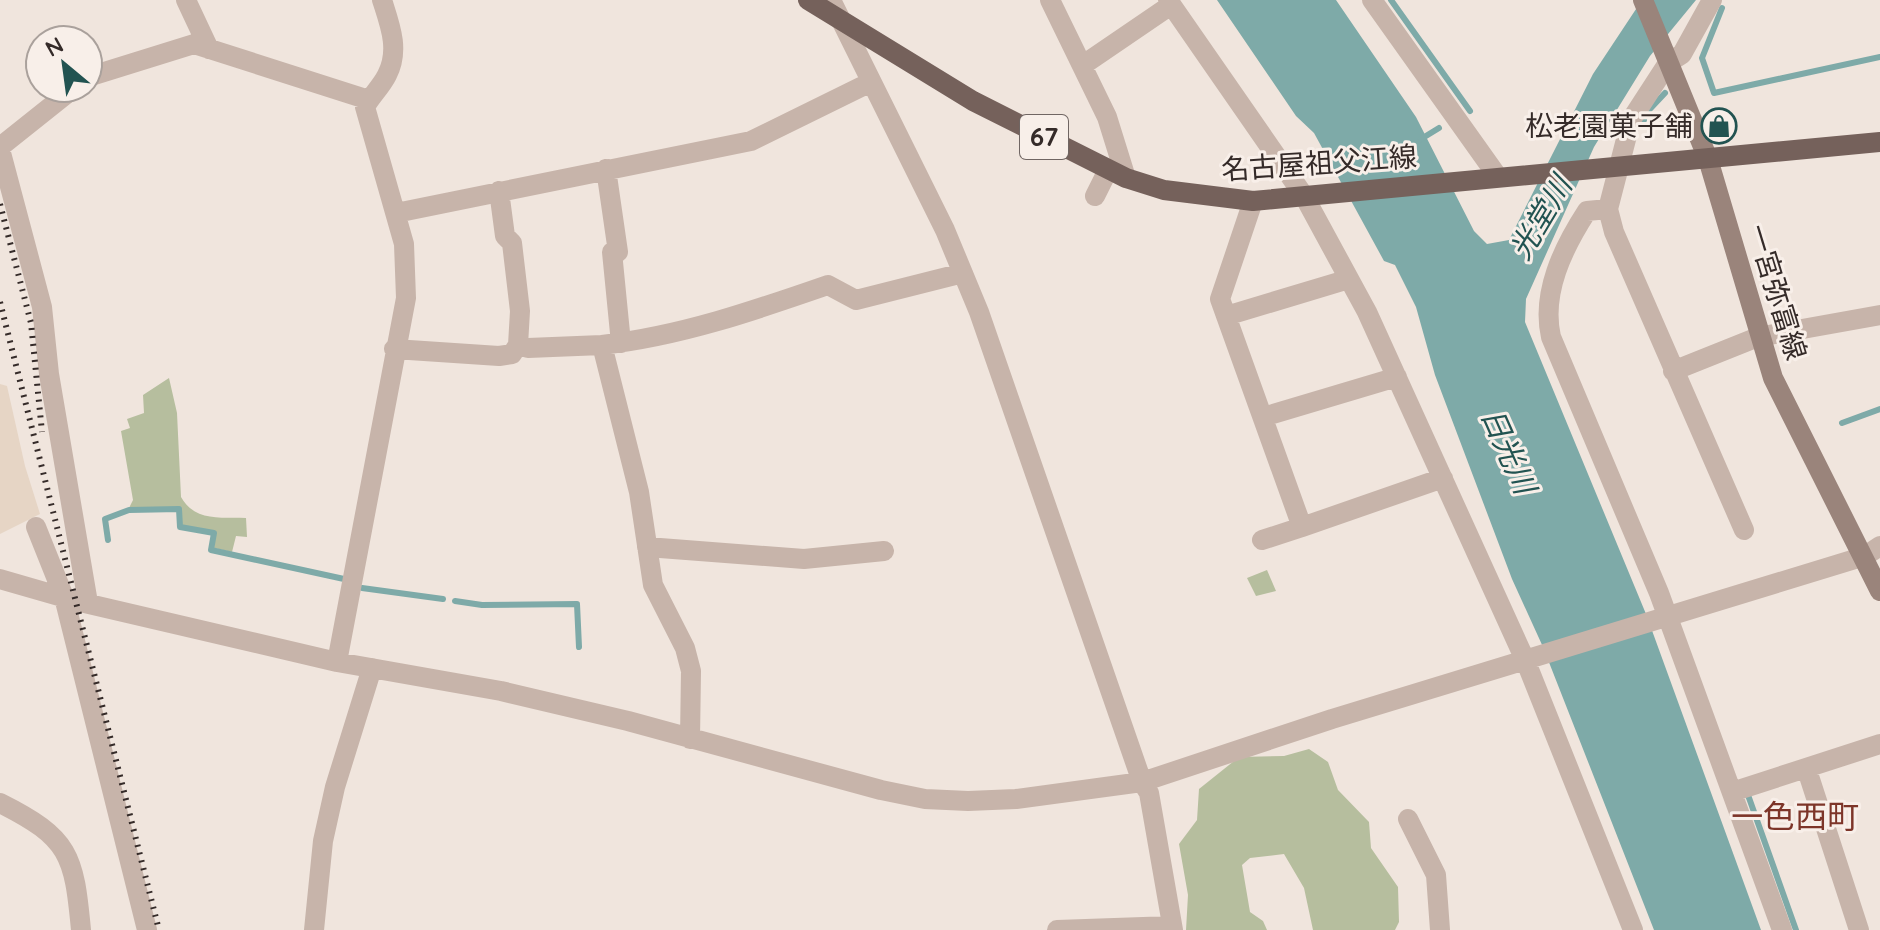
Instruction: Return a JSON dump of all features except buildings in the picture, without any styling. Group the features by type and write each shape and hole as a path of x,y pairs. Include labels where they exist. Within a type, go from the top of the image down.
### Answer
{"main road":[{"name":"名古屋祖父江線","path":"808,0 973,101 1117,174 1164,190 1253,201 1880,142"},
{"name":"一宮弥富線","path":"1643,0 1708,159 1758,337 1773,378 1872,551 1880,591"}],"street":[{"path":"186,0 209,49"},
{"path":"337,662 406,298 408,268 396,213 365,107 388,73 392,60 394,40 382,0"},
{"path":"831,0 945,230 963,273 1142,782 1149,793 1173,928 1057,930"},
{"path":"1050,0 1107,117 1117,174 1095,196"},
{"path":"1372,0 1498,177"},
{"path":"1712,0 1682,54 1667,60 1631,120 1609,168 1608,209 1673,371 1744,530"},
{"path":"1083,65 1170,2 1304,196 1397,377 1531,660 1633,930"},
{"path":"104,72 194,44 369,100"},
{"path":"396,213 751,141 871,82"},
{"path":"54,104 0,148 42,307 49,374 88,603"},
{"path":"606,169 618,252 612,252 612,344 653,585 685,648 691,671 690,739"},
{"path":"394,349 499,356 512,354 518,345 520,311 512,243 505,236 499,191"},
{"path":"1253,201 1220,299 1302,527"},
{"path":"1608,209 1587,211 1571,236 1552,284 1546,314 1551,337 1617,489 1782,930"},
{"path":"518,345 528,348 612,344 661,338 730,319 828,285 856,300 963,273"},
{"path":"1226,316 1349,279"},
{"path":"1673,371 1758,337 1880,315"},
{"path":"1263,417 1397,377"},
{"path":"1262,540 1443,478"},
{"path":"36,527 64,597 147,930"},
{"path":"647,547 804,559 884,551"},
{"path":"0,579 337,662 501,691 925,799 1016,799 1142,782 1332,719 1531,660 1872,551"},
{"path":"314,930 323,841 335,787 372,668"},
{"path":"1732,792 1880,744"},
{"path":"1807,770 1859,930"},
{"path":"0,803 34,819 60,841 72,862 81,930"},
{"path":"1408,819 1436,875 1436,916 1440,930"}],"green space":[{"path":"169,378 177,413 181,497 201,514 218,518 246,518 247,537 236,536 232,552 214,548 215,532 181,525 180,507 129,508 133,500 121,431 130,428 127,419 144,413 143,395"},
{"path":"1267,570 1276,591 1256,596 1247,578"},
{"path":"1309,749 1328,762 1338,790 1369,822 1371,848 1398,887 1399,922 1395,930 1313,930 1304,888 1284,854 1250,858 1242,865 1250,912 1263,921 1267,930 1186,930 1188,895 1179,844 1197,820 1199,789 1239,757 1284,756"}],"shaded area":[{"path":"0,384 7,386 25,466 40,514 0,534"}],"water":[{"path":"1217,0 1336,0 1416,117 1474,231 1487,244 1509,240 1593,74 1642,0 1696,0 1650,56 1594,147 1526,299 1525,322 1646,614 1761,930 1654,930 1543,647 1512,579 1435,375 1416,307 1395,265 1384,261 1314,133 1296,116"}],"waterway":[{"path":"1391,0 1470,111"},
{"path":"1722,8 1702,58 1714,93 1880,57"},
{"path":"1641,126 1649,110 1665,93"},
{"path":"1421,139 1439,128"},
{"path":"1842,423 1880,409"},
{"path":"108,540 105,519 129,510 179,509 180,527 214,533 211,550 344,579"},
{"path":"362,588 443,599"},
{"path":"455,601 482,605 577,604 579,647"},
{"path":"1748,795 1796,930"}],"railway":[{"path":"0,204 31,323 42,432"},
{"path":"0,302 159,930"}],"place":[{"name":"松老園菓子舗","path":"1719,126"}],"district":[{"name":"一色西町","path":"1795,817"}],"water label":[{"name":"光堂川","path":"1541,218"},
{"name":"日光川","path":"1508,451"}]}
